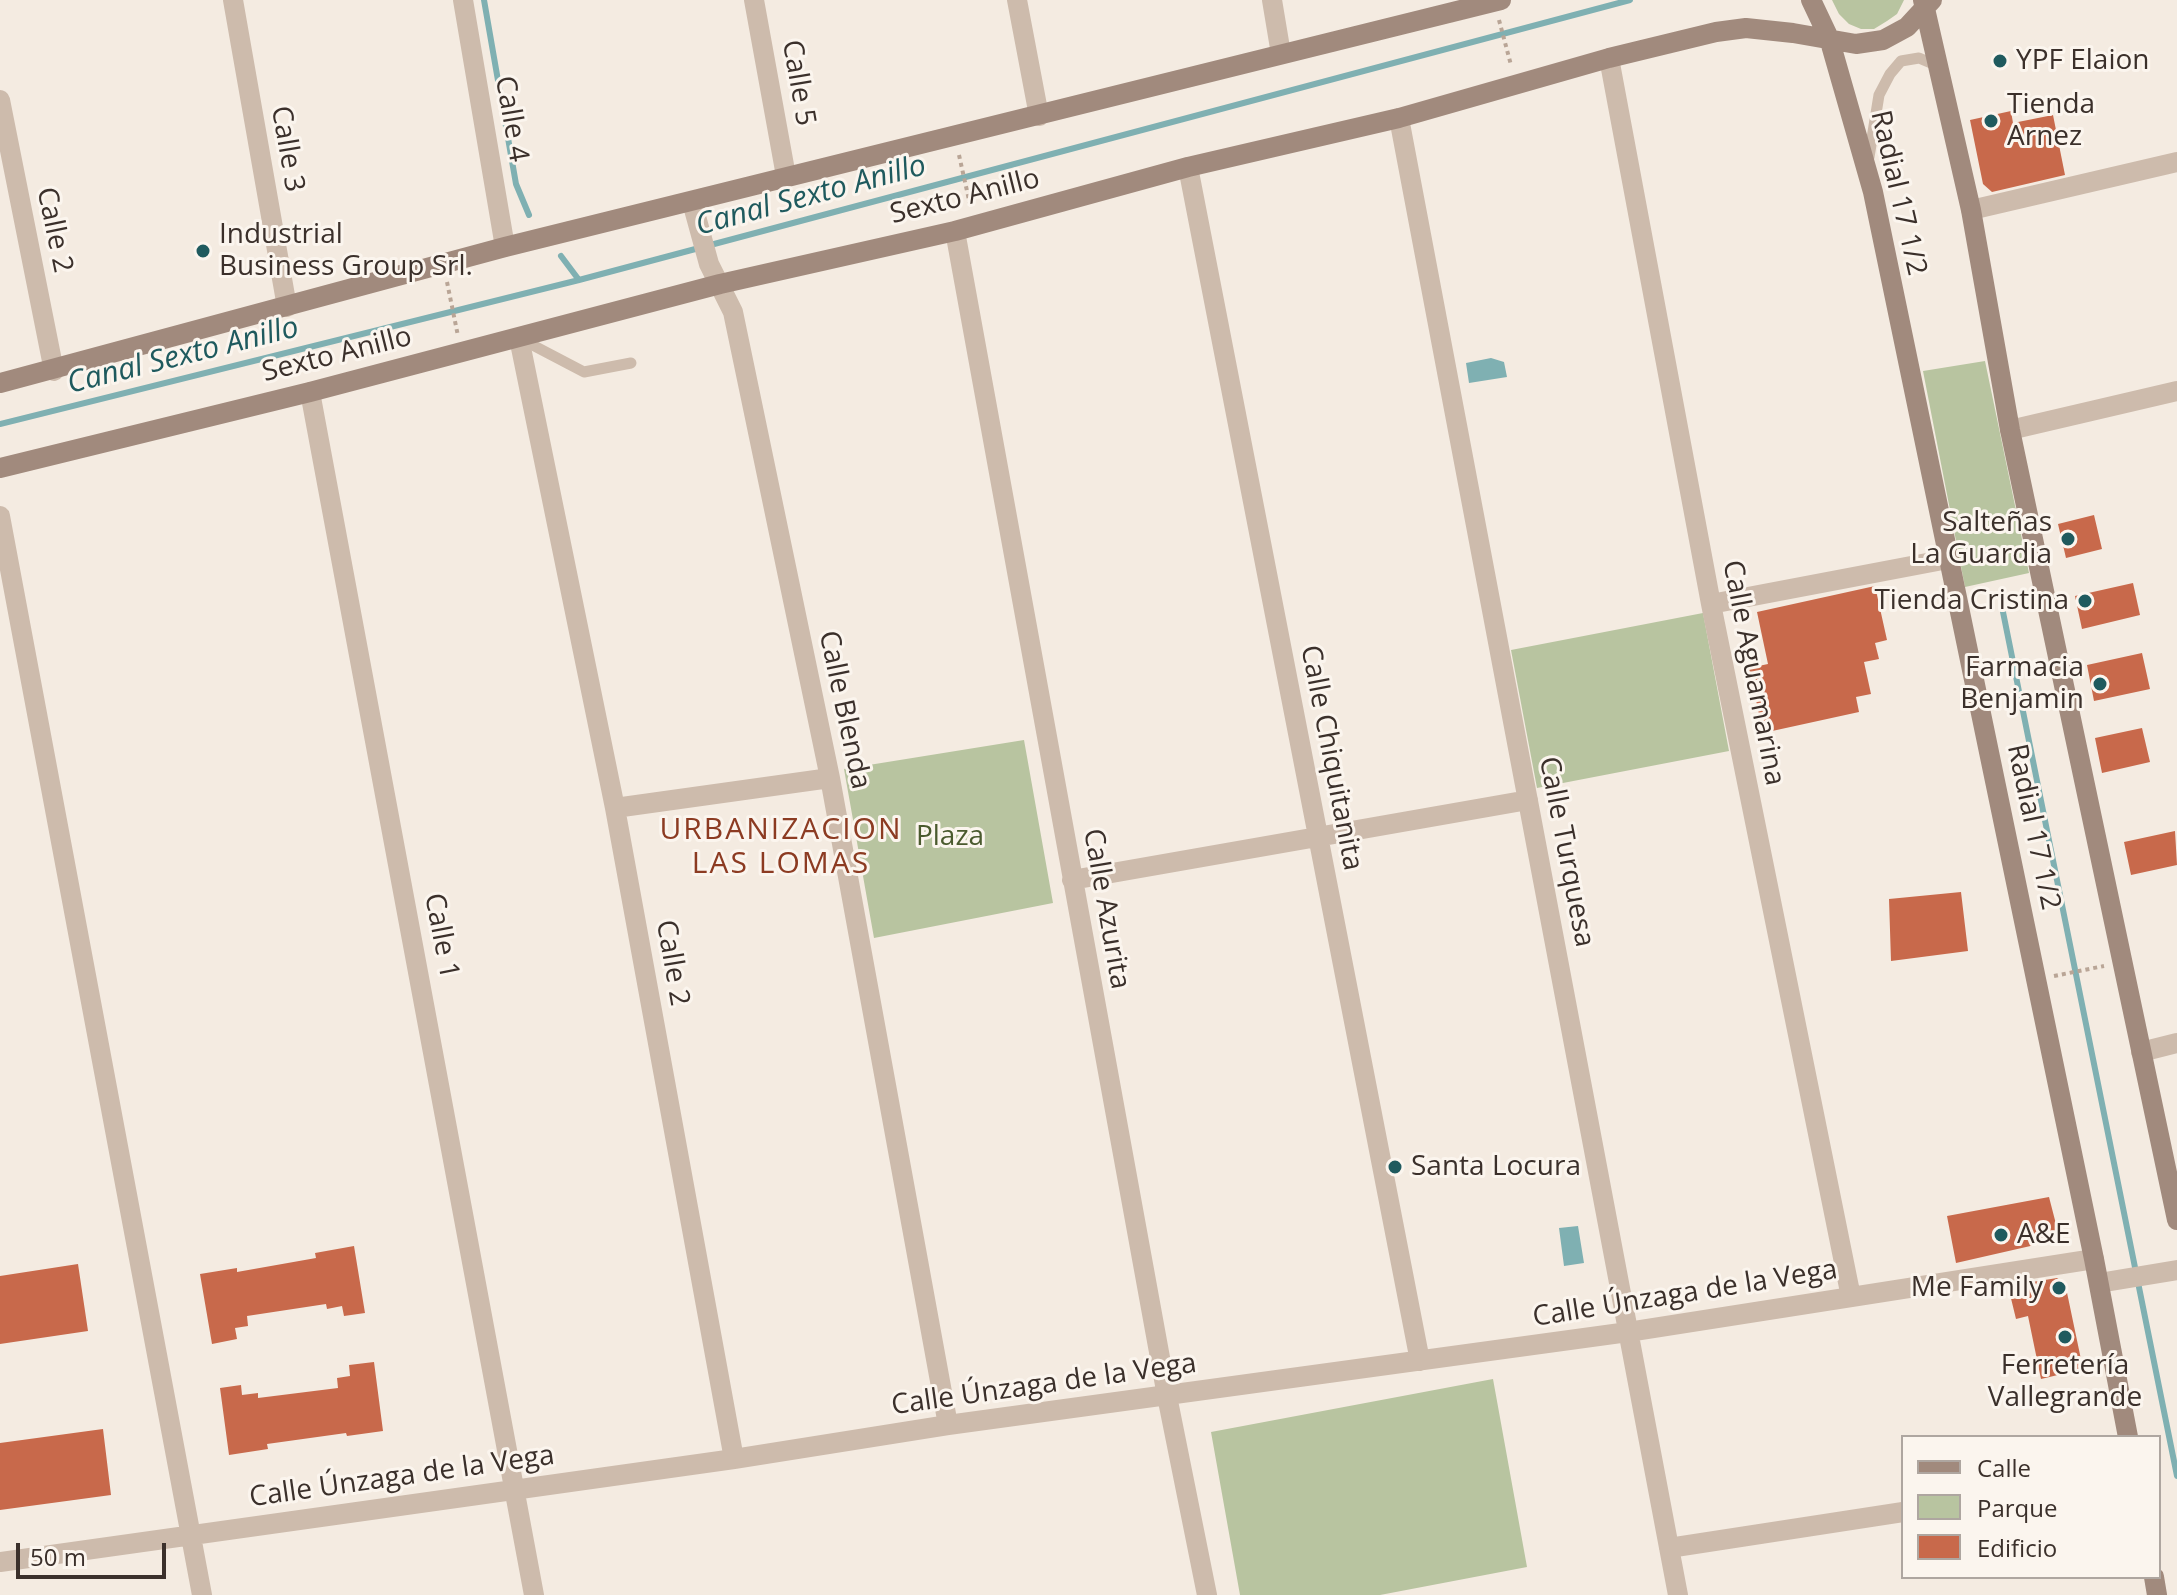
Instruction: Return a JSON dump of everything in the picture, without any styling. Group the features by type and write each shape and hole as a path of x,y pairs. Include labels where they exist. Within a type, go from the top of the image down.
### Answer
{"main road":[{"name":"Radial 17 1/2","path":"1811,0 1829,38 1867,172 2094,1259 2106,1282 2128,1435"},
{"name":"Sexto Anillo","path":"0,468 310,392 720,284 955,231 1188,167 1399,118 1609,58 1716,32 1746,28 1856,44 1883,40 1907,27 1927,2"},
{"path":"1927,2 1938,66 1971,210 2010,430 2177,1220"},
{"name":"Sexto Anillo","path":"0,383 54,371 505,247 786,176 1281,54 1500,8"}],"street":[{"name":"Calle 3","path":"233,0 287,307"},
{"name":"Calle 4","path":"463,0 505,247"},
{"name":"Calle 5","path":"754,0 786,176"},
{"path":"1017,0 1039,116"},
{"path":"1272,0 1281,54"},
{"name":"Calle Aguamarina","path":"1609,58 1711,604 1851,1297"},
{"name":"Calle 2","path":"0,100 54,371"},
{"name":"Calle Turquesa","path":"1399,118 1678,1595"},
{"path":"1971,210 2177,162"},
{"name":"Calle Chiquitanita","path":"1188,167 1420,1361"},
{"name":"Calle Blenda","path":"692,202 709,264 733,312 830,778 948,1425"},
{"name":"Calle Azurita","path":"955,231 1167,1396 1207,1595"},
{"name":"Calle 2","path":"519,338 615,808 734,1459"},
{"path":"2010,430 2177,391"},
{"name":"Calle 1","path":"310,392 534,1595"},
{"path":"0,516 202,1595"},
{"path":"1711,604 1948,559"},
{"path":"615,808 830,778"},
{"path":"1072,880 1528,800"},
{"path":"2141,1052 2177,1043"},
{"name":"Calle Únzaga de la Vega","path":"0,1562 734,1459 948,1425 1628,1332 2094,1259"},
{"path":"2106,1282 2174,1271"},
{"path":"1669,1548 1901,1512"}],"lane":[{"path":"1867,172 1879,95 1890,74 1901,61 1910,59 1919,58 1938,66"},
{"path":"519,338 584,372 631,363"}],"path":[{"path":"1500,8 1511,65"},
{"path":"960,158 970,206"},
{"path":"446,277 457,333"},
{"path":"2067,973 2084,970"}],"green space":[{"path":"1832,0 1904,0 1897,14 1887,21 1874,29 1861,29 1849,24 1839,14"},
{"path":"1985,361 2029,573 1965,587 1923,371"},
{"path":"1703,613 1729,751 1537,788 1511,650"},
{"name":"Plaza","path":"1024,740 1053,903 874,938 844,769"},
{"path":"1493,1379 1527,1567 1380,1595 1240,1595 1211,1432"}],"water":[{"path":"1491,358 1504,362 1507,377 1469,383 1466,363"},
{"path":"1578,1226 1584,1263 1564,1266 1559,1228"}],"building":[{"path":"2011,111 2013,123 2053,115 2065,175 1992,192 1983,184 1970,120"},
{"path":"2094,515 2102,549 2066,558 2058,524"},
{"path":"2133,583 2140,615 2082,629 2075,596"},
{"path":"1875,586 1887,640 1875,643 1879,659 1864,662 1871,694 1856,697 1859,712 1763,733 1749,668 1768,664 1757,612"},
{"path":"2142,653 2150,689 2094,701 2087,665"},
{"path":"2142,728 2150,762 2102,773 2095,738"},
{"path":"2175,831 2177,865 2131,875 2124,842"},
{"path":"1961,892 1968,951 1891,961 1889,899"},
{"name":"A&E","path":"2049,1197 2057,1228 2048,1242 1956,1263 1947,1216"},
{"path":"354,1246 365,1313 344,1316 342,1306 327,1309 326,1304 247,1316 248,1326 235,1328 237,1339 212,1344 200,1274 237,1268 237,1272 316,1258 315,1253"},
{"path":"78,1264 88,1331 0,1344 0,1276"},
{"path":"2057,1278 2065,1283 2083,1369 2041,1379 2028,1316 2016,1319 2008,1286"},
{"path":"374,1362 383,1431 267,1444 268,1449 229,1455 220,1388 241,1385 242,1395 258,1393 258,1398 338,1388 337,1378 350,1376 349,1365"},
{"path":"103,1429 111,1495 0,1510 0,1443"}],"waterway":[{"path":"484,0 516,184 529,215"},
{"name":"Canal Sexto Anillo","path":"0,424 579,280 1630,0"},
{"path":"561,256 579,280"},
{"path":"2003,612 2177,1476"}],"place":[{"name":"YPF Elaion","path":"2000,61"},
{"name":"Tienda Arnez","path":"1991,121"},
{"name":"Industrial Business Group Srl.","path":"203,251"},
{"name":"Salteñas La Guardia","path":"2068,539"},
{"name":"Tienda Cristina","path":"2085,601"},
{"name":"Farmacia Benjamin","path":"2100,684"},
{"name":"Santa Locura","path":"1395,1167"},
{"name":"A&E","path":"2001,1235"},
{"name":"Me Family","path":"2059,1288"},
{"name":"Ferretería Vallegrande","path":"2065,1337"}],"district":[{"name":"URBANIZACION LAS LOMAS","path":"781,847"}]}
